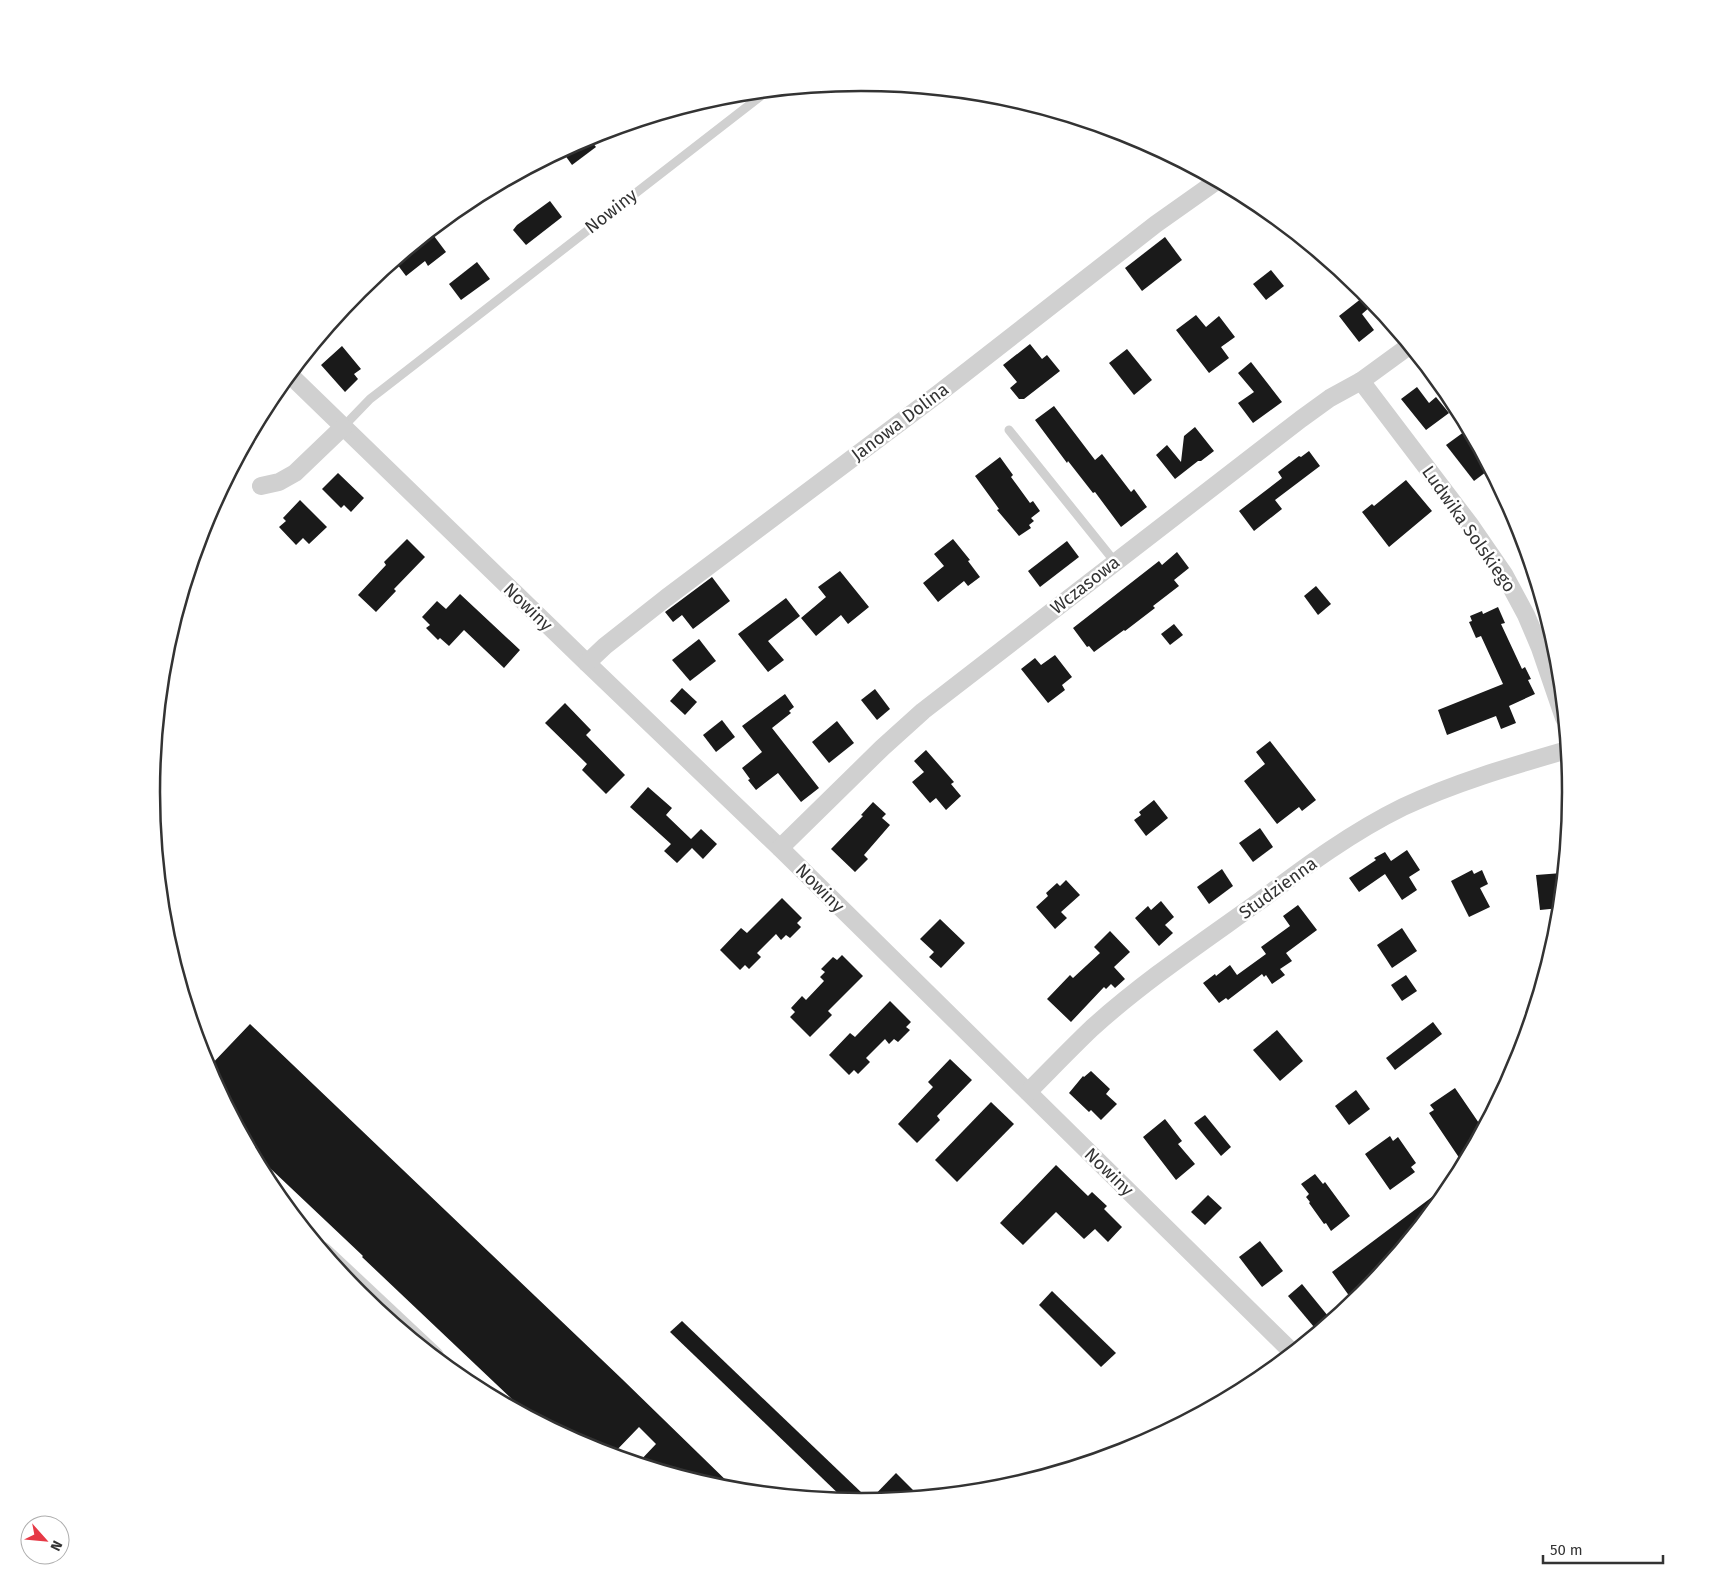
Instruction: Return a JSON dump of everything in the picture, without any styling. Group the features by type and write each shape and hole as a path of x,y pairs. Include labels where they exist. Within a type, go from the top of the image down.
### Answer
{"street":[{"name":"Janowa Dolina","path":"587,663 605,646 666,598 908,417 1156,224 1212,185"},
{"name":"Wczasowa","path":"780,848 882,748 923,711 1330,398 1362,381 1405,349"},
{"name":"Nowiny","path":"295,380 780,848 1289,1349"},
{"name":"Ludwika Solskiego","path":"1362,381 1504,574 1533,630 1555,689"},
{"path":"261,486 287,479 343,427"},
{"name":"Studzienna","path":"1028,1092 1093,1028 1127,999 1312,862 1355,834 1402,808 1478,776 1561,752"}],"lane":[{"name":"Nowiny","path":"343,427 382,389 756,99"},
{"path":"1009,430 1115,562"}],"building":[{"path":"594,145 596,147 572,165 566,157"},
{"path":"550,201 562,217 526,245 513,230"},
{"path":"434,237 446,252 428,266 425,261 406,276 398,266"},
{"path":"1165,237 1182,260 1142,291 1125,268"},
{"path":"477,262 490,279 461,300 449,284"},
{"path":"1271,270 1284,286 1266,300 1253,284"},
{"path":"1360,300 1368,309 1362,314 1374,330 1359,342 1339,316"},
{"path":"1196,315 1206,327 1219,316 1235,337 1221,347 1229,358 1209,373 1176,330"},
{"path":"1030,344 1042,359 1047,355 1060,371 1024,399 1019,399 1010,388 1017,382 1003,365"},
{"path":"342,346 361,369 354,374 358,379 345,392 321,365"},
{"path":"1127,349 1152,380 1134,395 1109,363"},
{"path":"1251,362 1282,402 1253,423 1238,403 1254,392 1238,373"},
{"path":"1417,387 1429,403 1436,397 1449,413 1426,430 1401,399"},
{"path":"1054,406 1095,460 1102,454 1131,492 1134,489 1147,507 1121,527 1095,492 1093,493 1068,461 1067,463 1035,420"},
{"path":"1195,427 1214,451 1175,479 1156,455 1167,445 1181,462 1184,436"},
{"path":"1463,433 1485,473 1474,481 1446,445"},
{"path":"1309,451 1320,466 1275,500 1282,509 1254,531 1239,511 1282,478 1278,472"},
{"path":"1000,457 1013,475 1011,477 1030,503 1033,501 1040,511 1031,518 1034,521 1029,525 1031,528 1019,536 997,510 999,509 975,476"},
{"path":"338,473 364,498 351,512 344,505 341,508 322,489"},
{"path":"1406,480 1432,511 1389,547 1362,512 1372,504 1374,506"},
{"path":"300,500 327,527 309,544 303,538 296,545 279,527 286,521 283,518"},
{"path":"407,539 425,557 394,589 396,591 376,612 358,595 386,565 384,562"},
{"path":"953,539 970,560 968,561 980,577 968,586 964,581 938,602 923,583 944,566 934,554"},
{"path":"1067,541 1079,557 1040,587 1028,571"},
{"path":"1177,552 1189,568 1174,580 1179,586 1153,606 1155,608 1094,652 1089,646 1087,647 1073,628 1159,561 1162,565"},
{"path":"840,571 869,607 848,624 841,615 816,636 801,618 826,597 818,587"},
{"path":"712,577 730,601 693,629 682,615 673,622 665,612"},
{"path":"1316,586 1331,604 1318,615 1304,596"},
{"path":"460,594 520,650 504,668 464,630 449,646 440,638 438,640 426,628 430,625 422,617 437,601 446,609"},
{"path":"786,598 800,616 768,641 784,660 768,672 738,634"},
{"path":"1498,607 1505,623 1501,624 1522,669 1525,667 1531,679 1528,680 1535,694 1509,706 1516,723 1501,729 1496,716 1447,735 1438,710 1503,684 1481,636 1476,638 1469,622 1472,621 1470,616 1482,611 1483,614"},
{"path":"1174,624 1183,635 1170,645 1161,634"},
{"path":"699,639 716,661 690,681 672,660"},
{"path":"1055,655 1072,677 1062,685 1065,690 1048,703 1021,669 1035,658 1041,665"},
{"path":"682,688 697,702 685,715 670,701"},
{"path":"875,689 890,709 877,720 861,700"},
{"path":"785,694 794,707 789,711 791,713 772,728 819,788 801,802 778,773 756,790 742,768 762,752 742,726"},
{"path":"565,703 591,730 586,735 625,775 606,794 582,770 587,764 545,723"},
{"path":"722,720 735,737 716,752 703,735"},
{"path":"837,721 854,743 829,763 812,742"},
{"path":"1270,741 1316,800 1302,811 1299,807 1277,824 1244,781 1265,764 1256,752"},
{"path":"926,750 954,782 951,784 961,796 946,810 936,798 930,803 912,782 924,772 914,761"},
{"path":"648,787 672,808 666,815 691,839 701,829 717,844 703,859 692,848 677,863 664,851 671,844 630,807"},
{"path":"1154,800 1168,818 1146,836 1134,820 1141,815 1139,812"},
{"path":"873,802 886,814 882,818 890,825 864,855 868,859 855,872 831,849 863,816 861,815"},
{"path":"1260,828 1273,847 1253,862 1239,843"},
{"path":"1407,850 1420,870 1409,877 1417,890 1402,900 1385,874 1359,892 1349,878 1376,860 1374,858 1385,852 1391,861"},
{"path":"1222,869 1233,886 1209,904 1197,887"},
{"path":"1472,870 1474,874 1482,870 1488,884 1480,888 1490,907 1469,917 1451,881"},
{"path":"1558,873 1553,909 1540,910 1536,875"},
{"path":"1066,880 1080,895 1061,912 1067,918 1055,929 1036,907 1048,896 1046,893 1057,883 1060,886"},
{"path":"782,898 802,918 797,923 801,927 790,938 786,935 781,940 776,934 757,953 761,957 749,969 745,965 740,970 720,950 741,928 747,933"},
{"path":"1161,901 1174,917 1165,925 1173,933 1159,946 1135,918 1148,906 1151,910"},
{"path":"1298,905 1317,930 1286,953 1292,961 1280,969 1285,975 1272,984 1266,975 1264,977 1262,974 1228,1000 1226,998 1219,1003 1203,983 1230,965 1237,975 1266,954 1261,947 1290,926 1283,916"},
{"path":"940,919 965,943 941,968 929,957 934,952 920,939"},
{"path":"1402,928 1417,951 1392,968 1377,945"},
{"path":"1110,931 1130,952 1114,967 1125,979 1115,988 1111,984 1106,989 1104,987 1071,1022 1047,999 1070,975 1073,978 1100,953 1094,947"},
{"path":"842,955 863,976 828,1011 832,1015 810,1037 790,1017 795,1012 791,1008 802,996 806,1000 824,981 820,977 825,972 821,969 833,957 837,960"},
{"path":"1406,975 1417,991 1402,1001 1391,985"},
{"path":"890,1001 911,1022 906,1027 910,1030 898,1042 894,1039 889,1044 885,1039 866,1058 870,1062 858,1074 854,1070 849,1075 829,1055 850,1033 855,1037"},
{"path":"1433,1022 1442,1034 1395,1070 1386,1058"},
{"path":"250,1024 726,1480 642,1459 656,1444 639,1427 617,1450 551,1421 514,1401 269,1167 233,1103 214,1061"},
{"path":"1277,1030 1303,1061 1280,1081 1253,1050"},
{"path":"950,1059 972,1080 937,1116 940,1120 917,1143 898,1124 933,1087 928,1082"},
{"path":"1091,1071 1110,1089 1106,1094 1117,1104 1101,1120 1091,1110 1089,1112 1069,1093 1083,1076"},
{"path":"1455,1088 1479,1123 1460,1158 1429,1113 1434,1110 1430,1105"},
{"path":"1356,1090 1370,1109 1349,1125 1335,1106"},
{"path":"991,1102 1014,1124 957,1182 935,1160"},
{"path":"1205,1115 1231,1147 1221,1156 1194,1123"},
{"path":"1165,1119 1182,1141 1178,1144 1195,1164 1176,1180 1143,1137"},
{"path":"1390,1136 1393,1141 1398,1137 1416,1163 1411,1167 1415,1172 1390,1190 1365,1154"},
{"path":"1056,1165 1088,1196 1092,1192 1107,1206 1104,1209 1122,1227 1108,1242 1095,1229 1084,1239 1056,1212 1023,1245 1000,1223"},
{"path":"1315,1174 1323,1184 1325,1182 1350,1216 1331,1231 1309,1203 1306,1197 1309,1194 1301,1184"},
{"path":"1437,1194 1389,1255 1349,1296 1332,1272"},
{"path":"1208,1195 1222,1208 1205,1225 1191,1212"},
{"path":"1260,1241 1283,1271 1262,1287 1239,1257"},
{"path":"1302,1284 1328,1316 1314,1327 1288,1296"},
{"path":"1052,1291 1116,1353 1101,1367 1039,1305"},
{"path":"682,1321 863,1494 838,1493 670,1332"},
{"path":"896,1473 914,1491 907,1492 876,1493"}]}
